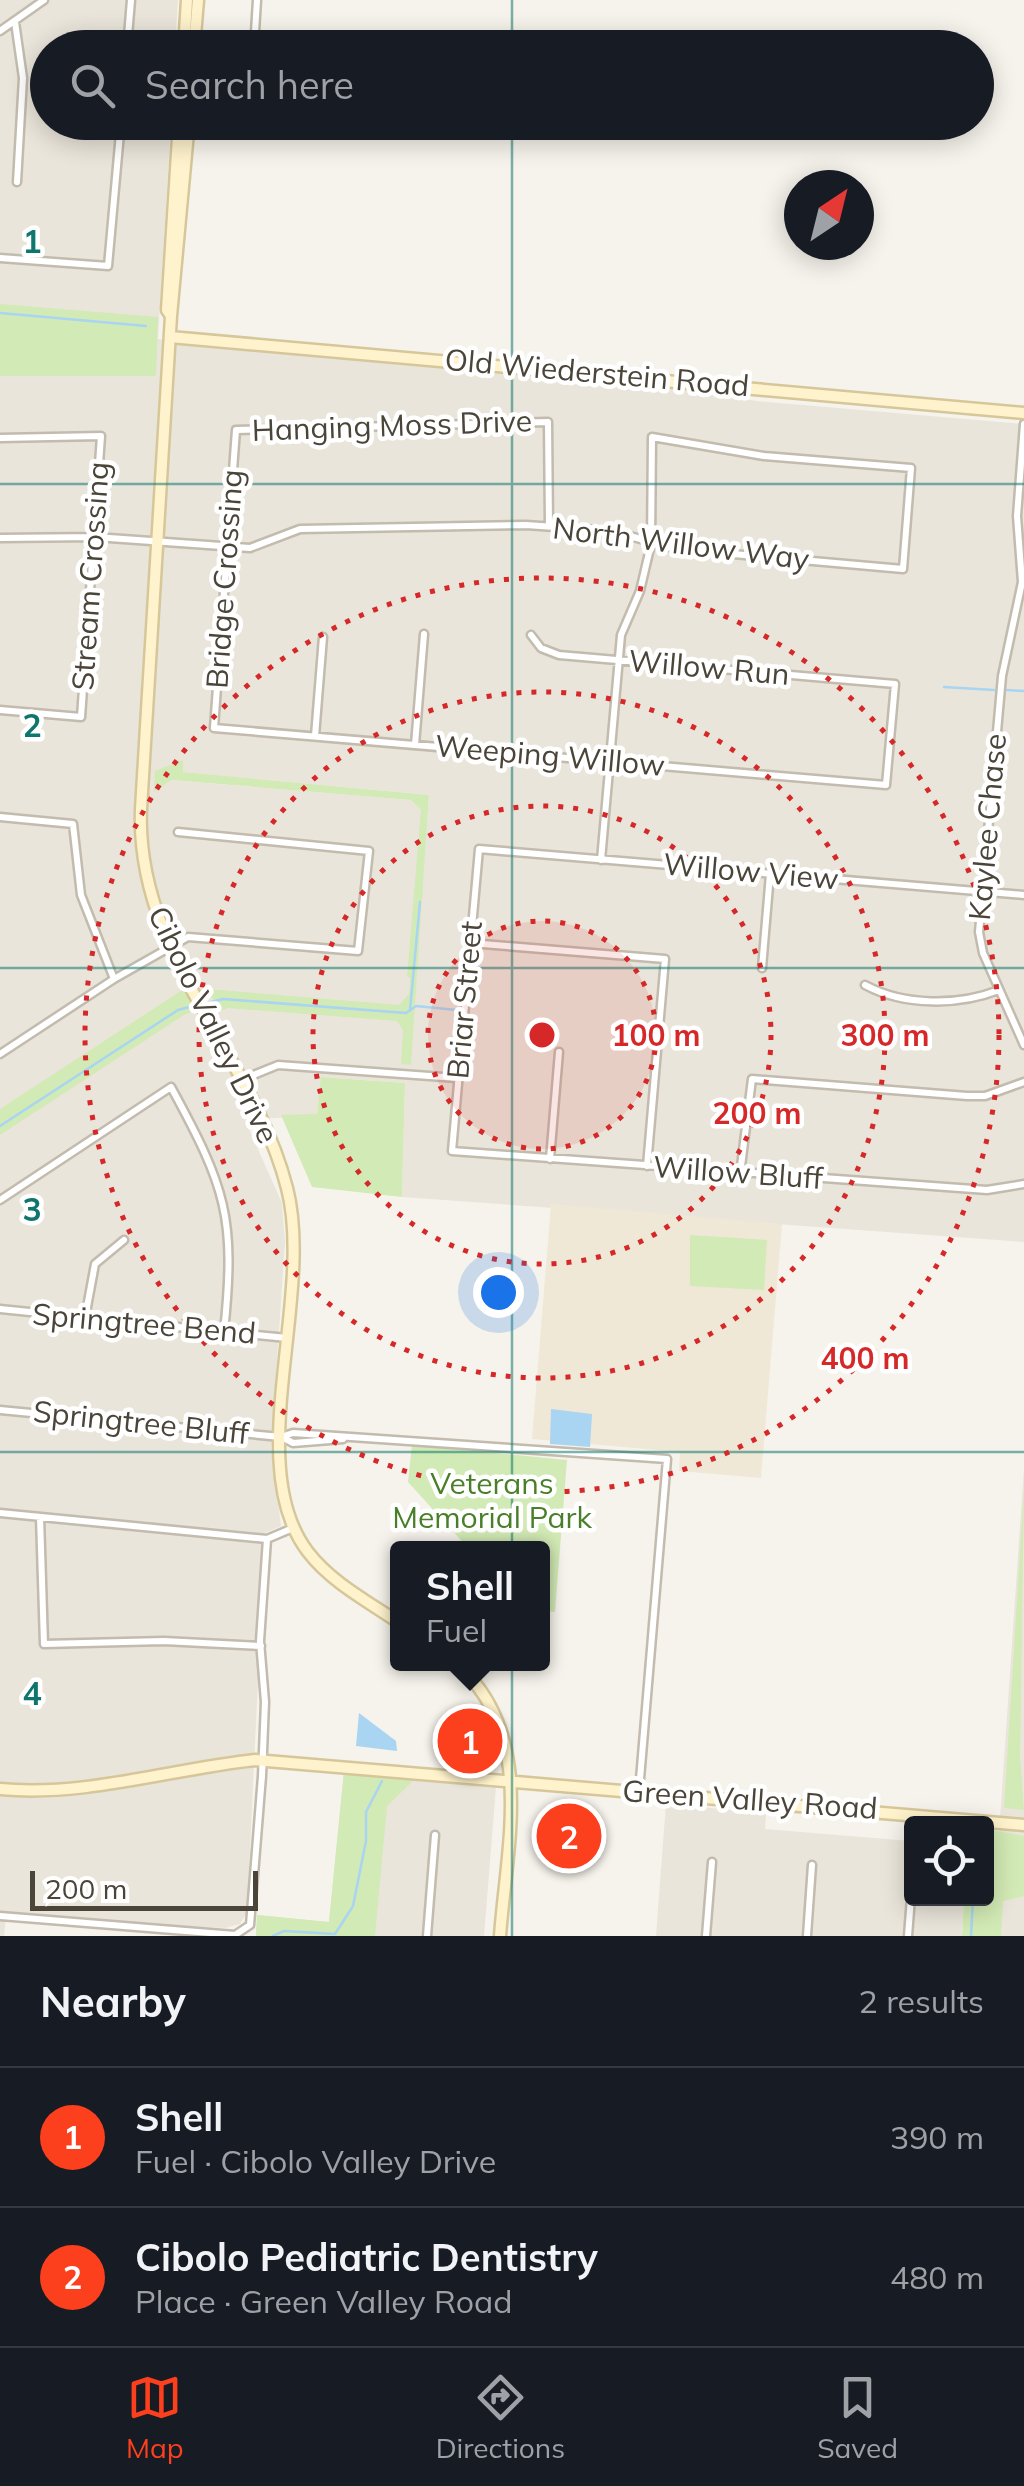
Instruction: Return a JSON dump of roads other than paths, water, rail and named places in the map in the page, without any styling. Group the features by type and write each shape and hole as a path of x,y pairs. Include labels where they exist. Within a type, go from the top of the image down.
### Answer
{"main road":[{"path":"185,30 187,0"},
{"path":"196,30 198,0"},
{"name":"Cibolo Valley Drive","path":"171,316 167,310 177,140"},
{"name":"Cibolo Valley Drive","path":"187,140 171,316 140,836 149,894 169,946 277,1154 292,1208 296,1264 280,1488 292,1528 322,1568 390,1616"},
{"name":"Old Wiederstein Road","path":"170,336 1024,413"},
{"path":"464,1671 480,1686 498,1715 511,1758 500,1936"},
{"name":"Green Valley Road","path":"0,1789 54,1791 202,1764 262,1760 1024,1825"}],"street":[{"path":"0,31 44,0"},
{"path":"128,30 130,0"},
{"path":"255,30 257,0"},
{"path":"15,22 23,78 17,182"},
{"path":"0,258 108,266 119,140"},
{"name":"Hanging Moss Drive","path":"236,430 548,422 549,526"},
{"name":"Kaylee Chase","path":"1024,424 1017,516 1022,582 1000,687 980,943 1024,1045"},
{"name":"Bridge Crossing","path":"214,728 236,430"},
{"name":"Stream Crossing","path":"0,438 101,436 81,716 0,710"},
{"name":"North Willow Way","path":"0,538 95,537 258,546 300,529 549,526 612,532 651,544 903,569 911,468 764,456 652,437 651,544"},
{"path":"601,860 618,660 651,544"},
{"path":"416,745 424,634"},
{"name":"Willow Run","path":"531,635 550,653 894,684 886,784"},
{"path":"315,736 323,637"},
{"name":"Weeping Willow","path":"214,728 886,784"},
{"path":"0,817 73,824 85,910 114,978"},
{"path":"0,1054 169,946 204,936 358,951 369,851 178,832"},
{"name":"Willow View","path":"479,849 1024,895"},
{"name":"Briar Street","path":"452,1151 479,849"},
{"path":"762,968 770,874"},
{"path":"470,943 665,960 647,1166"},
{"path":"865,985 885,996 960,1002 999,990"},
{"path":"550,1159 559,1052"},
{"path":"240,1081 278,1065 457,1078"},
{"path":"740,1174 752,1079 967,1096 1002,1092 1024,1082"},
{"path":"0,1200 171,1088 215,1173 226,1209 231,1241 224,1332"},
{"name":"Willow Bluff","path":"452,1151 987,1190 1024,1184"},
{"path":"85,1318 94,1264 124,1240"},
{"name":"Springtree Bend","path":"0,1309 289,1338"},
{"name":"Springtree Bluff","path":"0,1410 281,1437 293,1444 351,1438 667,1460 639,1791"},
{"path":"0,1513 267,1539 292,1528"},
{"path":"40,1517 44,1644 164,1642 261,1646"},
{"path":"0,1916 241,1933 252,1920 265,1702 261,1646 267,1539"},
{"path":"427,1936 434,1835"},
{"path":"706,1936 712,1862"},
{"path":"807,1936 812,1864"},
{"path":"908,1936 910,1906"}],"water":[{"path":"551,1409 592,1414 590,1447 550,1444"},
{"path":"359,1713 396,1741 397,1751 356,1746"}],"waterway":[{"path":"0,313 146,326"},
{"path":"944,687 994,690"},
{"path":"1007,690 1024,691"},
{"path":"410,1010 420,902"},
{"path":"207,1003 223,999 406,1013 416,1006 457,1010"},
{"path":"0,1126 178,1010 193,1006"},
{"path":"273,1936 284,1931 335,1934 353,1906 366,1841 366,1812 382,1781"},
{"path":"971,1936 973,1906"}],"place":[{"name":"Shell","path":"470,1741"},
{"name":"Cibolo Pediatric Dentistry","path":"569,1836"}],"park label":[{"name":"Veterans Memorial Park","path":"492,1501"}]}
